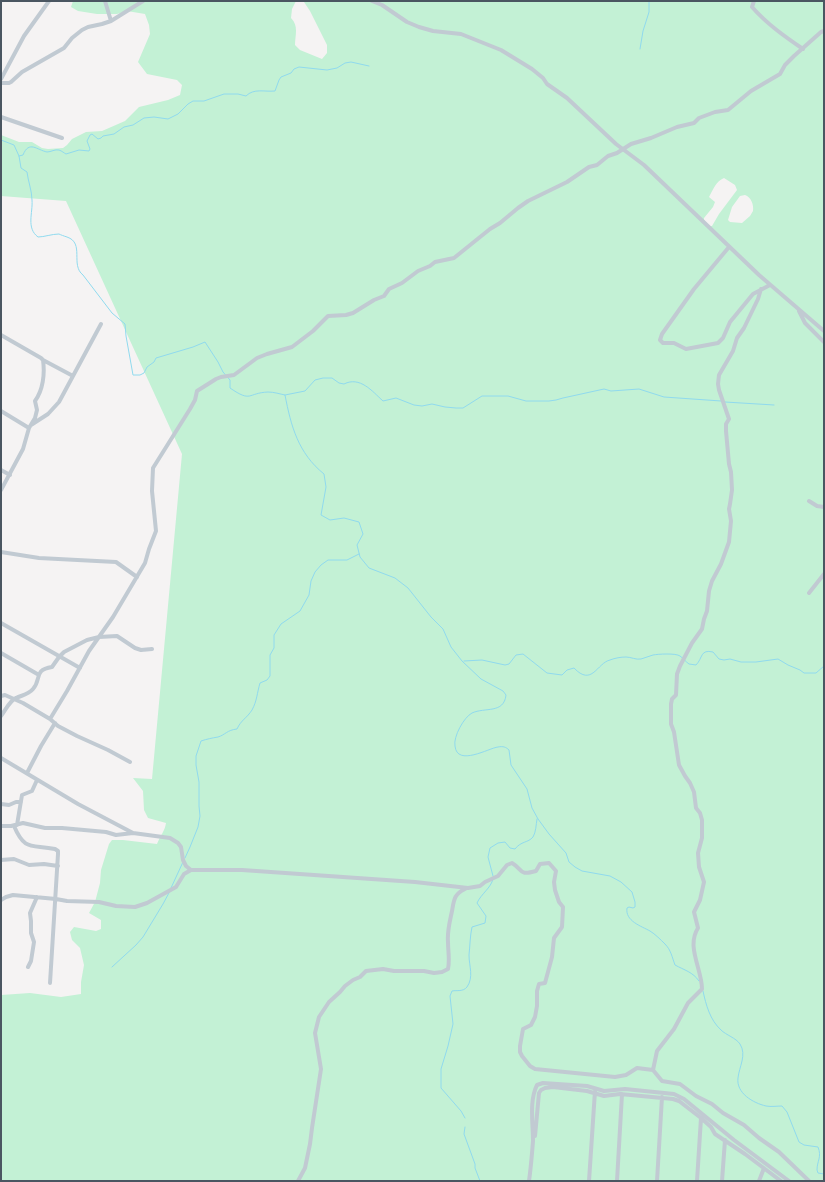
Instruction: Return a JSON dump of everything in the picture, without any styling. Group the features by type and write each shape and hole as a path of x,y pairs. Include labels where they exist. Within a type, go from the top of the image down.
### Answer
{"street":[{"path":"1,79 24,36 49,1"},
{"path":"105,1 111,21"},
{"path":"1,83 11,82 22,72 64,48 72,38 86,28 111,21 143,1"},
{"path":"372,1 388,8 402,19 419,27 433,31 461,34 501,50 532,69 616,144 644,165 770,285 824,332"},
{"path":"388,8 390,1"},
{"path":"754,1 752,7 762,19 803,49"},
{"path":"50,719 89,651 113,617 145,563 156,531 152,491 153,468 190,409 195,400 197,390 216,379 234,375 257,358 292,347 309,335 328,316 346,316 353,313 384,296 389,289 402,283 418,271 435,262 454,258 528,201 567,182 589,167 597,165 608,156 631,144 677,127 694,123 700,118 716,112 728,110 751,91 780,74 785,65 794,56 820,32 824,31"},
{"path":"1,117 62,138"},
{"path":"730,247 694,290 662,334 661,341 674,343 686,349 718,343 730,322 752,294 770,285"},
{"path":"653,1070 657,1051 674,1029 688,1003 702,989 693,944 694,935 698,928 694,912 700,900 704,882 699,866 698,853 702,838 702,822 700,813 696,808 694,792 679,765 674,732 670,724 671,701 676,695 677,674 680,666 702,629 707,611 709,591 727,548 729,536 731,521 729,509 732,490 726,424 729,419 719,390 719,375 733,351 761,289"},
{"path":"798,308 804,323 824,342"},
{"path":"29,427 48,414 59,402 101,324"},
{"path":"1,335 73,376"},
{"path":"1,490 23,449 29,427 35,418 37,410 35,401 40,395 43,381 43,360"},
{"path":"3,414 29,427"},
{"path":"1,470 10,475"},
{"path":"809,501 816,506 824,507"},
{"path":"1,552 39,558 116,562 137,577"},
{"path":"809,593 824,574"},
{"path":"1,623 80,668"},
{"path":"1,716 13,699 25,696 34,689 39,675 44,669 52,668 64,652 81,642 99,637 117,636 131,647 141,650 152,649"},
{"path":"1,652 39,675"},
{"path":"1,691 3,696 23,703 77,736 130,762"},
{"path":"26,773 55,723"},
{"path":"1,758 36,780 132,832 170,838 181,847 183,860 191,870"},
{"path":"36,780 32,791 22,795 15,825 22,841 32,846 51,848 58,851 50,983"},
{"path":"1,804 9,805 21,802"},
{"path":"1,826 23,823 45,828 97,831 116,836 132,832"},
{"path":"1,860 14,859 29,864 58,866"},
{"path":"1,900 12,895 135,907 147,904 176,887 184,874 191,870 242,870 414,882 466,888 480,886 498,876 507,865 512,863 524,873 536,872 539,865 549,863 556,871 554,882 555,890 563,907 562,927 554,938 552,957 545,983 539,984 538,987 537,1006 533,1022 522,1031 520,1052 532,1068 615,1077 626,1075 637,1068 653,1070 662,1081 680,1084 744,1125 779,1152 809,1181"},
{"path":"298,1181 305,1168 310,1144 321,1069 315,1033 319,1017 329,1002 345,986 360,977 366,970 383,969 434,973 448,969 450,962 448,933 452,904 454,898 461,890 466,888"},
{"path":"28,967 31,961 34,942 31,933 30,913 37,897"},
{"path":"530,1181 534,1092 537,1085 543,1083 587,1086 604,1096 622,1094 676,1099 734,1140 781,1181"},
{"path":"595,1090 625,1090 674,1094 684,1099 694,1110"},
{"path":"589,1181 595,1090"},
{"path":"617,1181 622,1094"},
{"path":"657,1181 662,1097"},
{"path":"702,1116 715,1134 789,1181"},
{"path":"697,1181 702,1116"},
{"path":"722,1181 725,1140"},
{"path":"759,1181 764,1168"}],"green space":[{"path":"73,1 296,1 292,9 291,18 296,27 295,45 300,50 322,59 327,53 327,45 310,11 304,2 301,1 824,1 824,1181 1,1181 1,995 30,993 61,997 81,994 84,965 80,948 72,940 70,932 74,927 96,931 101,929 101,920 89,913 95,902 101,870 109,844 112,840 123,840 157,844 166,823 148,818 144,810 143,791 133,778 152,779 182,454 66,201 1,196 1,135 19,142 32,142 42,148 63,148 72,139 86,132 102,131 125,121 139,107 180,95 182,85 177,80 147,74 138,62 150,34 145,14 127,11 117,14 97,14 78,11 71,7","holes":["724,178 735,185 737,190 712,226 709,226 704,218 715,202 709,197 717,183","745,195 752,202 753,211 742,223 730,222 728,220 732,207 740,196"]}],"waterway":[{"path":"640,49 649,12 649,1"},
{"path":"19,156 23,155 25,150 31,147 47,152 59,150 66,154 79,150 89,151 87,141 92,134 98,139 114,134 144,118 168,119 178,114 193,101 204,101 224,94 246,96 256,91 275,91 281,77 299,67 327,70 351,62 369,66"},
{"path":"1,140 14,145 19,156 21,168 27,172 32,197 31,225 34,233 38,237 59,234 72,240 77,249 79,271 112,313 125,324 133,375 144,373 156,358 205,342 230,380 230,388 237,393 246,396 268,392 285,395 297,438 308,457 324,474 326,487 321,515 330,520 344,518 359,522 363,534 357,545 360,557 369,568 395,578 408,588 443,629 451,647 462,661 481,679 503,691 506,695 502,705 493,709 477,711 469,715 456,738 455,746 457,752 467,756 500,747 509,750 511,765 527,789 532,808 549,834 566,853 569,862 582,871 610,876 621,882 632,892 635,907 627,908 627,913 631,920 658,937 669,949 675,965 691,973 699,981"},
{"path":"285,395 305,391 315,380 332,378 344,384 350,382 360,383 383,401 396,398 422,406 432,404 463,408 482,396 508,396 526,401 549,401 604,389 611,391 639,389 664,397 721,401"},
{"path":"725,402 774,405"},
{"path":"185,858 198,827 200,816 196,756 201,741 218,737 237,729 252,710 260,683 267,680 270,676 270,655 274,648 274,635 281,624 300,611 309,595 311,581 315,572 328,560 347,560 359,554"},
{"path":"464,661 482,660 505,665 509,664 516,655 523,654 547,673 562,675 567,670 574,668 580,673 590,675 605,662 612,659 628,657 639,659 655,655 675,654 689,664 696,665 702,655 709,651 713,652 719,659 741,662 778,659 804,673 816,673 824,666"},
{"path":"493,876 488,857 490,848 498,843 505,842 510,848 515,849 533,837 537,819"},
{"path":"171,888 183,862"},
{"path":"465,1118 441,1088 441,1069 453,1024 450,996 452,991 464,990 469,983 471,975 469,955 472,927 485,923 486,916 477,903 493,879"},
{"path":"112,967 143,937 170,891"},
{"path":"703,991 707,1007 714,1022 723,1032 734,1038 742,1048 743,1057 738,1083 743,1093 761,1105 782,1106 787,1112 799,1142 804,1145 818,1147 817,1170 818,1173 824,1174"},
{"path":"465,1127 464,1134 480,1181"}]}
